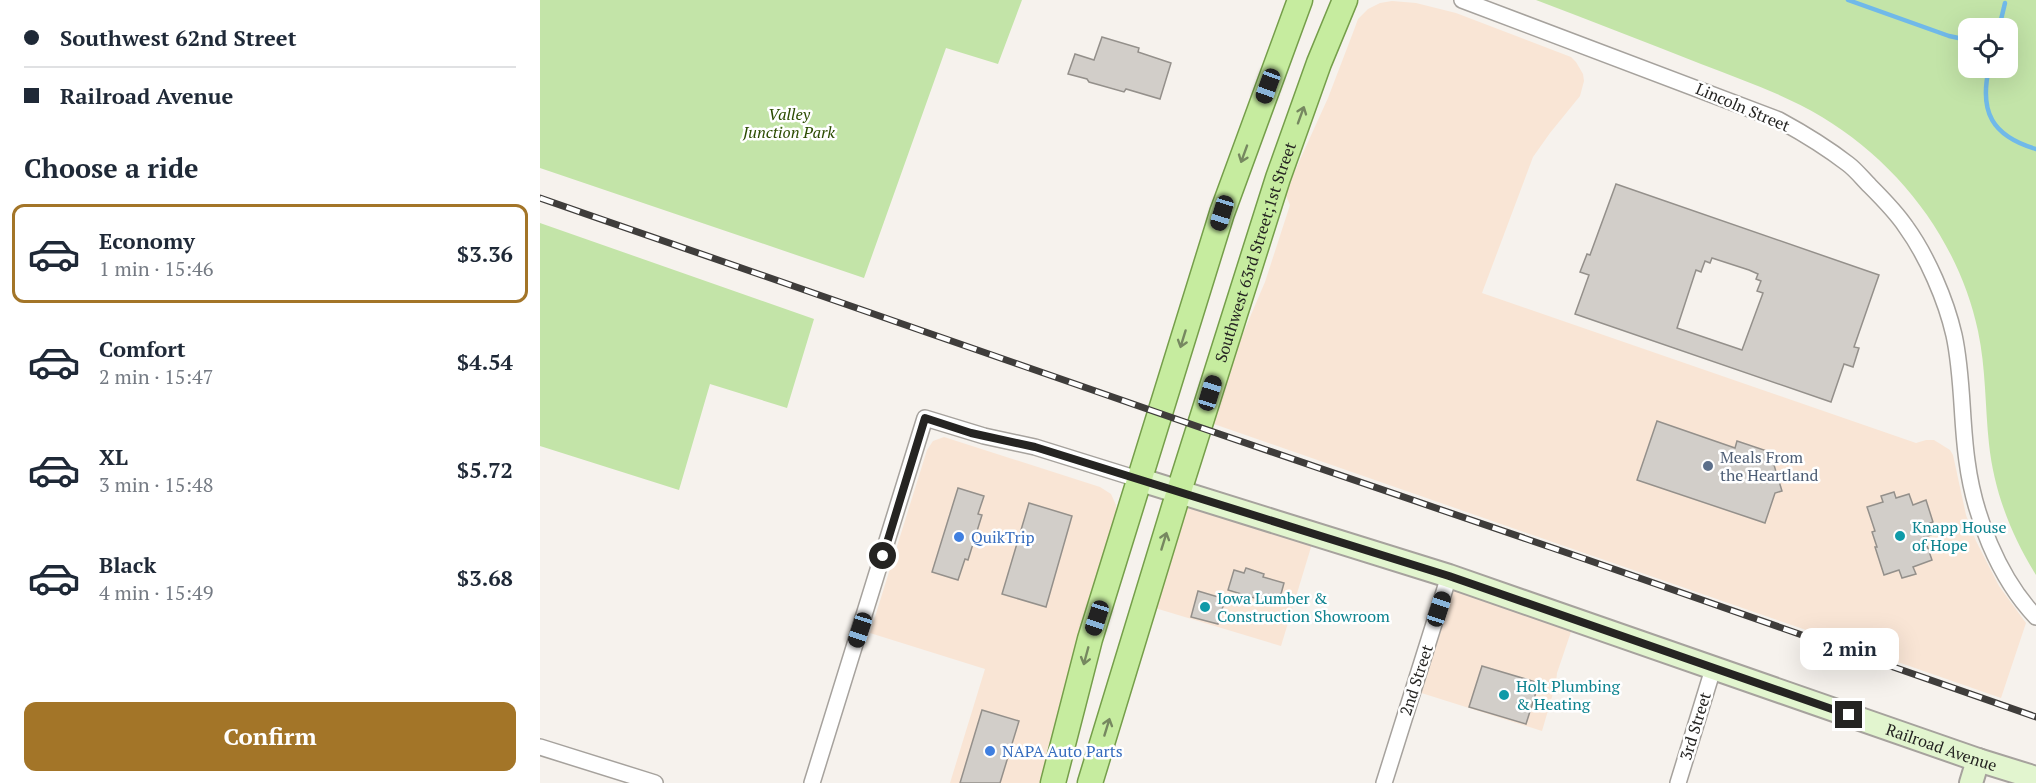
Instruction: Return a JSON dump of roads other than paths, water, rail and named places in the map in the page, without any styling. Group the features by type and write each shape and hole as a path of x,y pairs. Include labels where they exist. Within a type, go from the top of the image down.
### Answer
{"main road":[{"path":"1053,783 1090,639 1222,213 1300,0"},
{"name":"Southwest 63rd Street;1st Street","path":"1090,783 1278,178 1319,63 1345,0"},
{"name":"Railroad Avenue","path":"1140,480 1449,576 1713,669 2036,778"},
{"path":"1971,783 1978,760"}],"street":[{"name":"Lincoln Street","path":"1462,0 1779,120 1807,135 1850,165 1880,196 1907,228 1932,273 1946,308 1954,335 1959,369 1966,461 1983,530 2015,590 2036,617"},
{"name":"Railroad Avenue","path":"812,783 925,418 971,433 1035,447 1140,480"},
{"name":"2nd Street","path":"1384,783 1449,576"},
{"name":"3rd Street","path":"1678,783 1713,669"},
{"path":"540,747 655,783"}],"waterway":[{"path":"1848,0 1958,38"},
{"path":"2001,18 2005,3"},
{"path":"1987,78 1986,97 1992,120 2009,137 2036,149"}],"railway":[{"path":"540,198 2036,717"}],"place":[{"name":"Meals From the Heartland","path":"1708,466"},
{"name":"Knapp House of Hope","path":"1900,536"},
{"name":"QuikTrip","path":"959,537"},
{"name":"Iowa Lumber & Construction Showroom","path":"1205,607"},
{"name":"Holt Plumbing & Heating","path":"1504,695"},
{"name":"NAPA Auto Parts","path":"990,751"}],"park label":[{"name":"Valley Junction Park","path":"789,123"}]}
